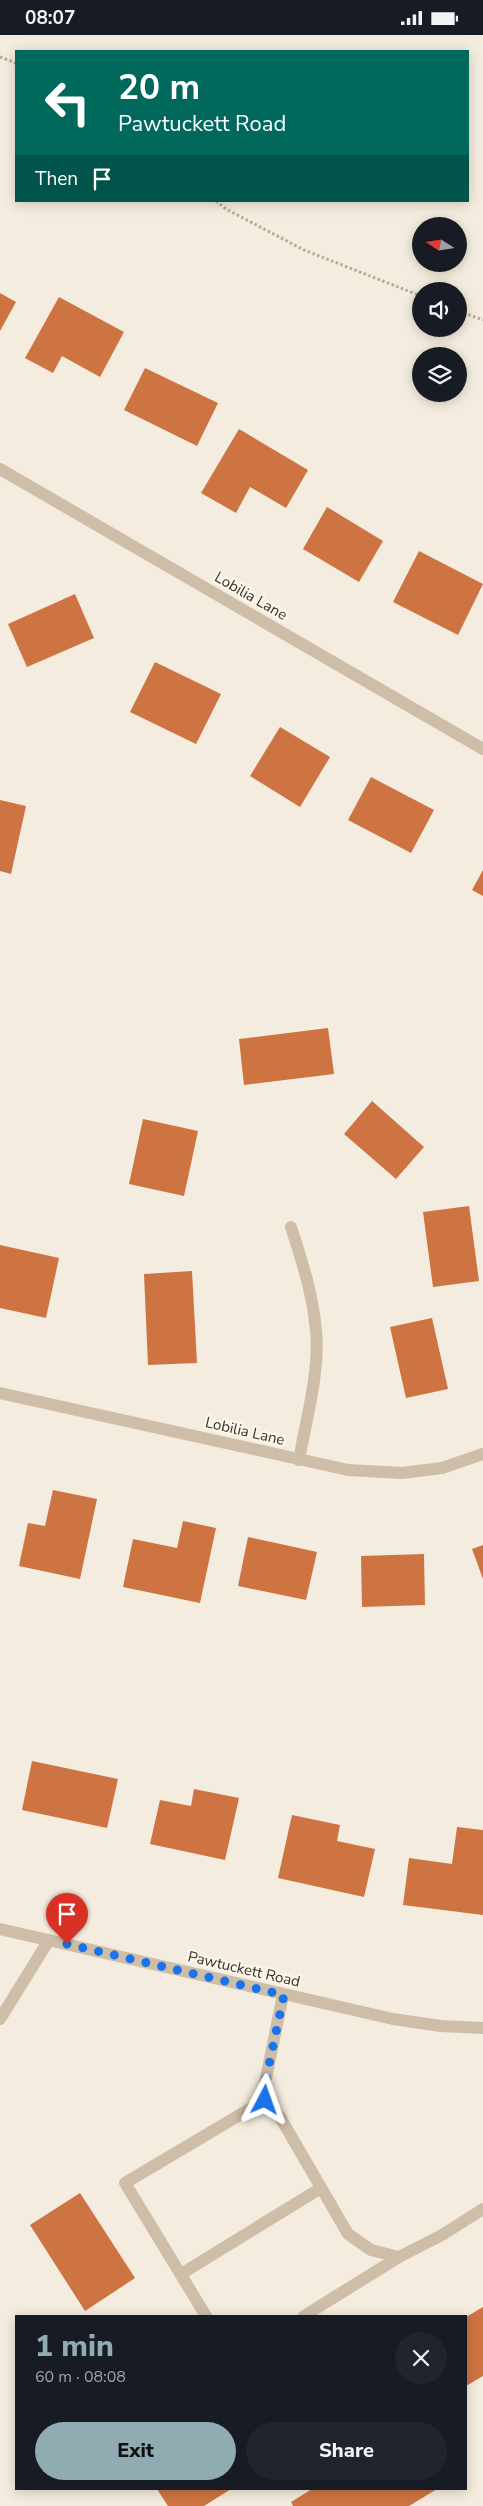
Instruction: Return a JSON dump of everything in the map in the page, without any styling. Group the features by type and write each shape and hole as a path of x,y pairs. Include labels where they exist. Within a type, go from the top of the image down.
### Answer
{"street":[{"name":"Lobilia Lane","path":"1,472 483,749"},
{"path":"291,1227 310,1286 316,1333 314,1379 299,1460"},
{"name":"Lobilia Lane","path":"0,1393 348,1470 402,1473 442,1468 483,1454"},
{"name":"Pawtuckett Road","path":"0,1929 284,1995 403,2020 441,2026 483,2028"},
{"path":"0,2019 49,1940"},
{"path":"284,1995 264,2088 265,2100 280,2117 348,2234 371,2250 399,2257"},
{"path":"205,2315 125,2183 265,2100"},
{"path":"180,2274 321,2188"},
{"path":"306,2315 399,2257 481,2214"}],"path":[{"path":"0,57 15,63"},
{"path":"217,202 226,209 304,250 412,292"},
{"path":"467,314 483,320"}],"building":[{"path":"0,293 16,302 0,331"},
{"path":"59,297 124,332 100,377 62,356 53,373 25,358"},
{"path":"145,368 218,403 197,446 124,410"},
{"path":"239,429 308,470 286,508 250,487 236,513 201,493"},
{"path":"327,507 383,541 359,582 303,549"},
{"path":"419,551 483,584 458,635 393,602"},
{"path":"75,594 94,638 27,667 8,624"},
{"path":"155,662 221,694 196,744 130,712"},
{"path":"280,727 330,757 300,807 250,776"},
{"path":"371,777 434,810 411,853 348,820"},
{"path":"0,800 26,806 11,874 0,871"},
{"path":"483,870 483,896 472,890"},
{"path":"328,1028 334,1074 244,1085 239,1039"},
{"path":"372,1101 424,1147 396,1179 344,1134"},
{"path":"143,1119 198,1131 184,1196 129,1184"},
{"path":"469,1206 479,1281 433,1287 423,1212"},
{"path":"0,1245 59,1258 46,1318 0,1308"},
{"path":"192,1271 197,1363 148,1365 144,1274"},
{"path":"432,1318 448,1389 406,1398 390,1327"},
{"path":"53,1490 97,1499 80,1579 19,1566 28,1523 45,1526"},
{"path":"183,1521 216,1528 200,1603 123,1587 133,1539 177,1548"},
{"path":"248,1537 317,1552 306,1600 238,1586"},
{"path":"483,1545 483,1579 472,1549"},
{"path":"424,1554 425,1605 362,1607 361,1556"},
{"path":"32,1761 118,1779 107,1828 22,1810"},
{"path":"194,1789 239,1798 225,1860 150,1844 160,1800 191,1806"},
{"path":"292,1815 340,1825 337,1841 375,1849 364,1897 278,1878"},
{"path":"457,1827 483,1830 483,1915 403,1905 409,1858 452,1864"},
{"path":"80,2193 135,2278 85,2311 30,2225"},
{"path":"483,2307 483,2376 467,2385 467,2316"},
{"path":"158,2490 229,2490 204,2506 168,2506"},
{"path":"310,2490 435,2490 409,2506 293,2506 291,2502"}],"route":[{"path":"67,1944 284,1995 264,2088 265,2100"}]}
